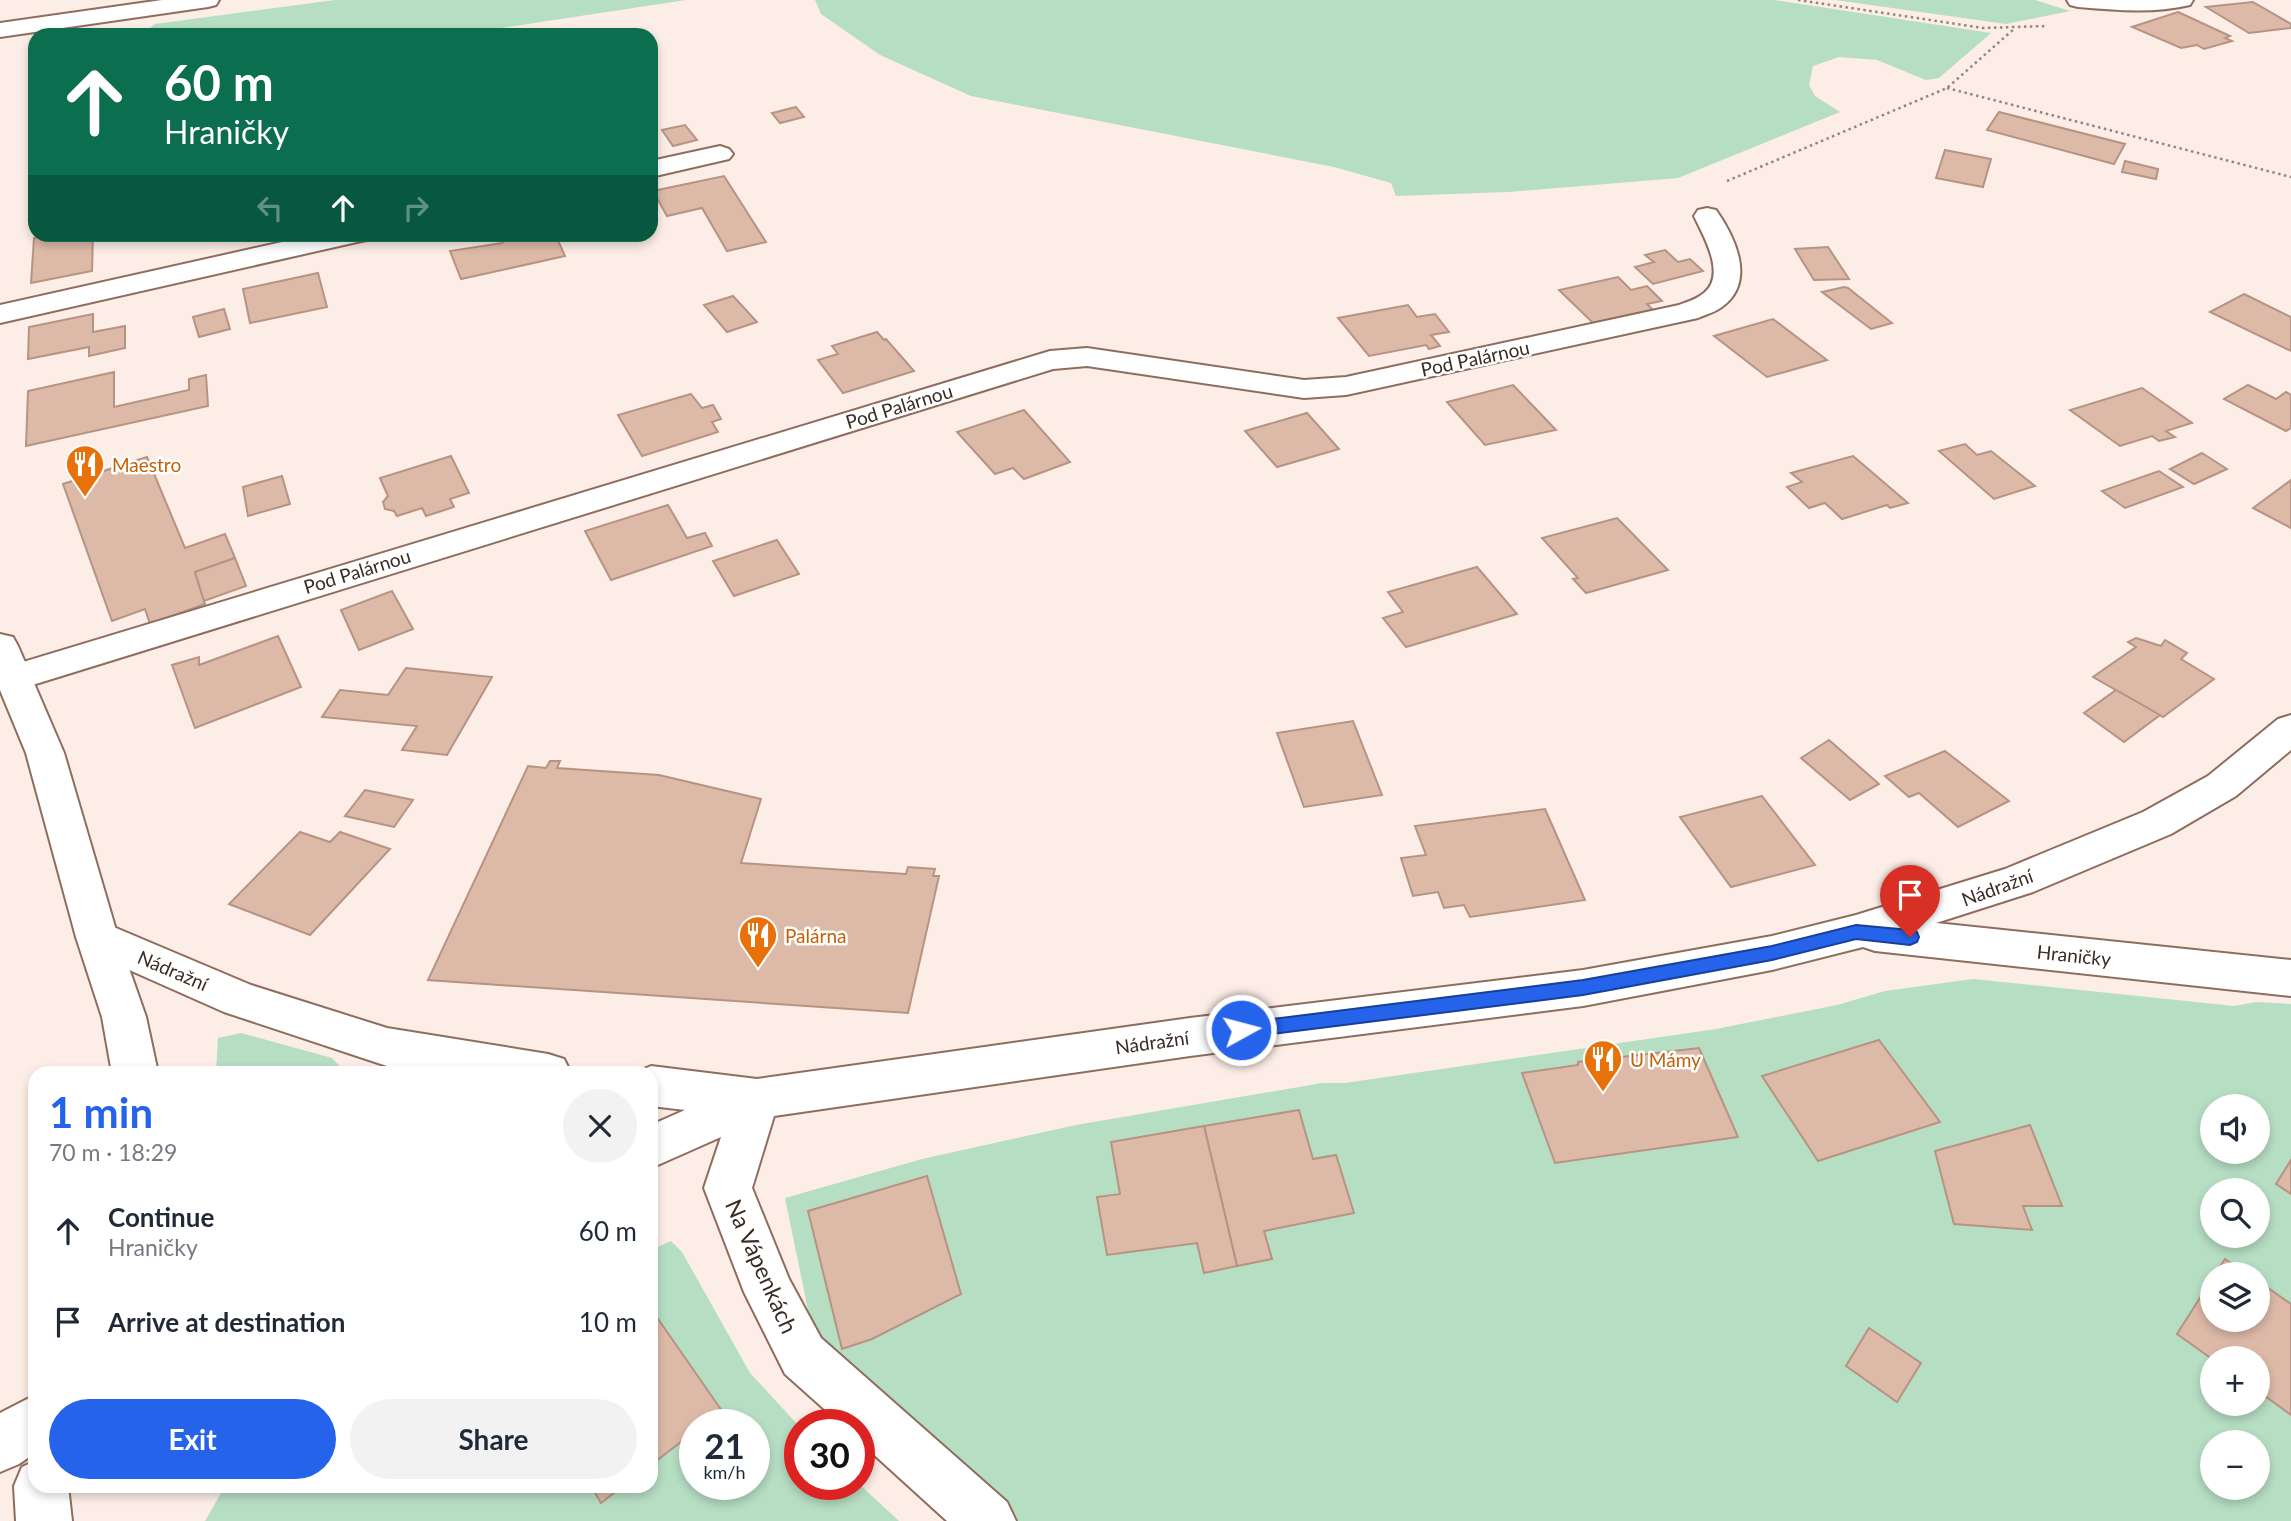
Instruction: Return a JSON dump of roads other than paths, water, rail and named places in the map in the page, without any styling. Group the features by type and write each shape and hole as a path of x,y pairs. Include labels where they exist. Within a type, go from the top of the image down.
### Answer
{"street":[{"path":"0,30 208,0"},
{"path":"2078,0 2140,6 2182,0"},
{"path":"658,167 720,153"},
{"name":"Pod Palárnou","path":"6,662 1050,360 1087,357 1304,389 1346,386 1688,312 1716,298 1727,281 1727,255 1707,216"},
{"path":"0,314 322,242"},
{"path":"6,662 45,753 97,937 124,1017 134,1066"},
{"name":"Nádražní","path":"658,1087 757,1099 1190,1037 1583,988 1772,953 1856,932 2018,881 2157,823 2222,786 2291,729"},
{"name":"Hraničky","path":"1856,932 2291,978"},
{"name":"Nádražní","path":"97,937 239,999 387,1047 505,1066"},
{"name":"Nádražní","path":"658,1144 757,1099"},
{"name":"Na Vápenkách","path":"757,1099 728,1188 769,1292 803,1356 988,1521"},
{"path":"0,1445 28,1426"},
{"path":"42,1493 44,1521"}],"place":[{"name":"Maestro","path":"85,498"},
{"name":"Palárna","path":"758,969"},
{"name":"U Mámy","path":"1603,1093"}]}
